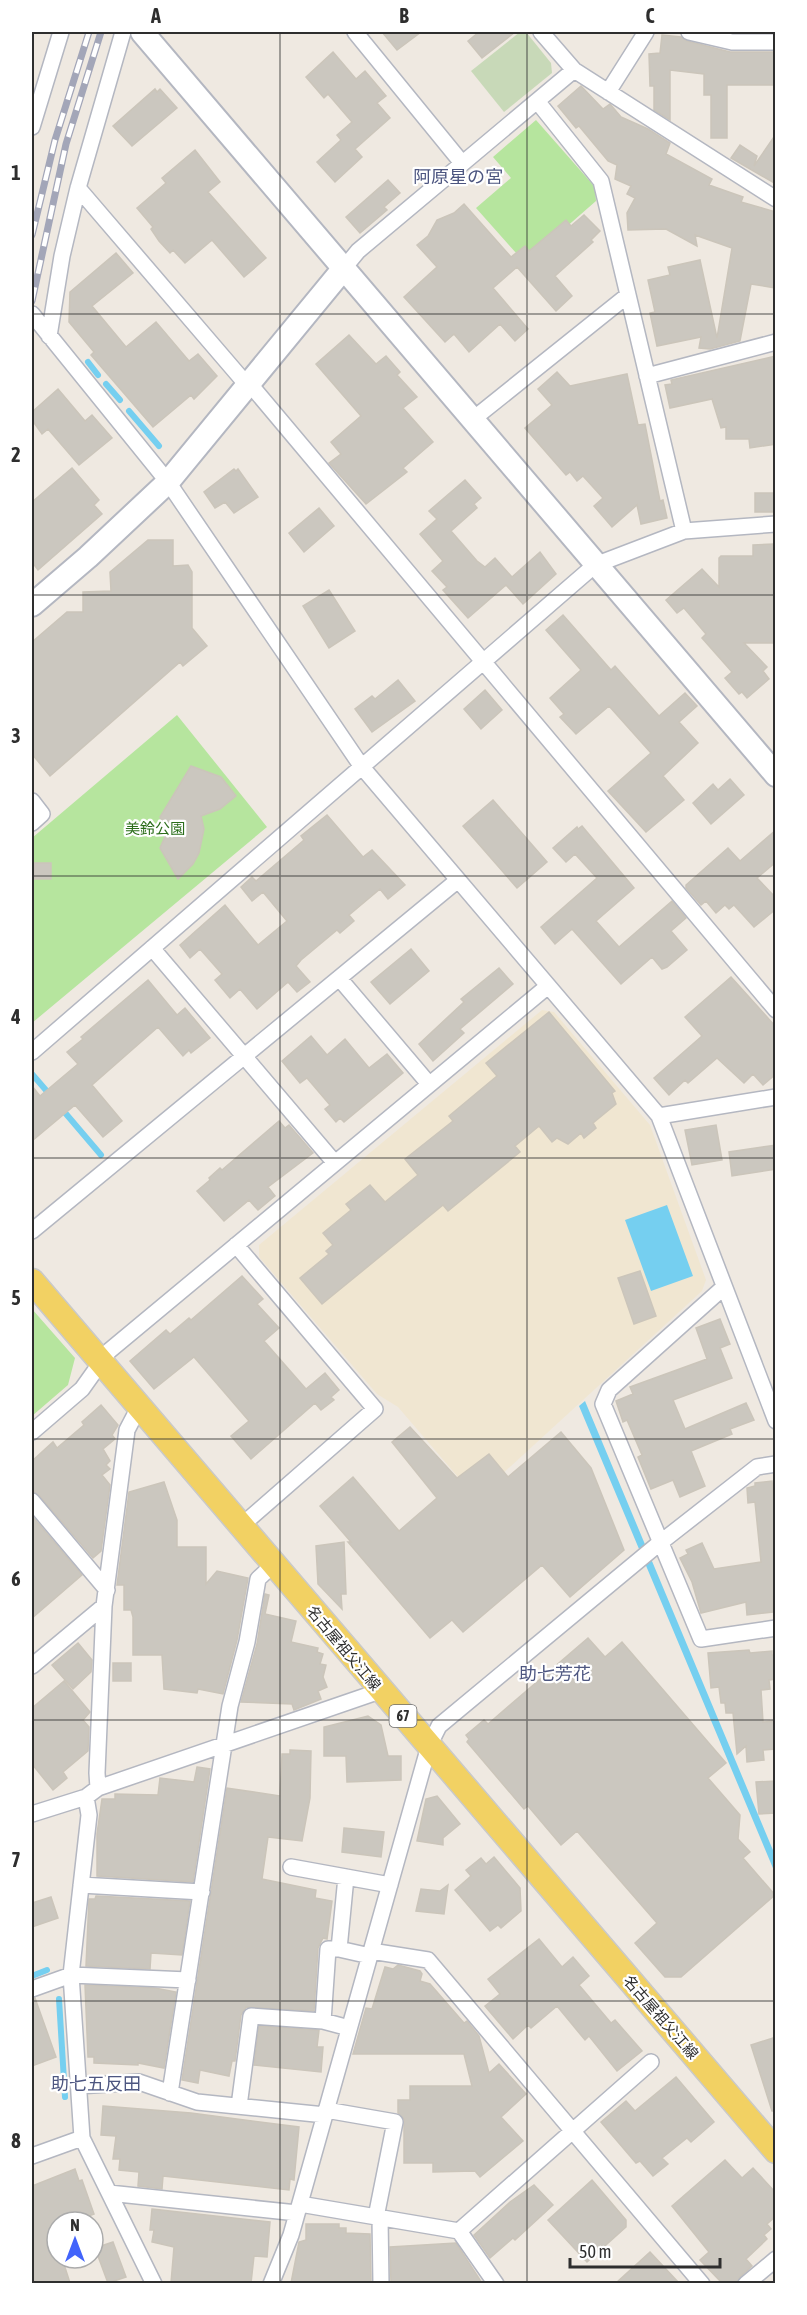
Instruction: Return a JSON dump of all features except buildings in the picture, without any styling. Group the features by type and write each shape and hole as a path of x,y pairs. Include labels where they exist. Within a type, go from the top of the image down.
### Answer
{"main road":[{"name":"名古屋祖父江線","path":"32,1281 380,1691 776,2151"}],"street":[{"path":"32,128 60,32"},
{"path":"50,336 62,256 78,188 123,32"},
{"path":"142,32 776,775"},
{"path":"355,32 462,163"},
{"path":"540,32 574,70 776,199"},
{"path":"608,92 646,32"},
{"path":"689,32 732,42 776,42"},
{"path":"32,605 88,557 168,482 358,251 574,70"},
{"path":"537,101 601,181 684,531"},
{"path":"78,188 248,384 776,1010"},
{"path":"472,420 628,295"},
{"path":"32,314 168,482 362,767 659,1116 776,1421"},
{"path":"647,376 776,342"},
{"path":"32,1052 595,565 684,531 776,524"},
{"path":"32,801 42,814 32,823"},
{"path":"32,1231 458,880"},
{"path":"152,948 335,1163"},
{"path":"339,978 429,1084"},
{"path":"32,1432 82,1389 109,1351 548,986"},
{"path":"659,1116 776,1097"},
{"path":"236,1245 375,1409 242,1526"},
{"path":"724,1287 609,1390 603,1404 658,1544 701,1639 776,1628"},
{"path":"139,1407 127,1430 105,1606 97,1773 89,1815 71,1975 82,2138 154,2283"},
{"path":"271,2283 299,2209 429,1746 439,1726 658,1544 757,1467 776,1464"},
{"path":"32,1502 107,1590"},
{"path":"170,2093 224,1745 258,1579 274,1564"},
{"path":"32,1666 105,1606"},
{"path":"32,1814 380,1691"},
{"path":"291,1867 390,1885"},
{"path":"339,1949 346,1876"},
{"path":"81,1885 202,1892"},
{"path":"323,2021 328,1949 428,1960 700,2283"},
{"path":"32,1989 71,1975 188,1980"},
{"path":"239,2106 251,2016 323,2021 349,2028"},
{"path":"459,2231 651,2062"},
{"path":"78,2086 139,2082 197,2102 326,2112 395,2122 378,2217 381,2283"},
{"path":"32,2156 82,2138"},
{"path":"109,2193 378,2217 459,2231 496,2283"},
{"path":"746,2283 776,2259"}],"shaded area":[{"path":"542,1010 554,1012 650,1125 706,1280 702,1291 476,1498 398,1407 377,1394 259,1257 259,1245"}],"green space":[{"path":"520,32 526,32 551,63 552,73 504,112 471,71"},
{"path":"536,120 595,187 596,201 525,263 476,208 511,178 493,157"},
{"name":"美鈴公園","path":"177,715 267,827 32,1023 32,838"},
{"path":"32,1309 75,1358 68,1385 32,1416"}],"water":[{"path":"667,1205 693,1276 651,1291 625,1220"},
{"path":"585,1401 775,1855 775,1873 579,1406"}],"waterway":[{"path":"88,362 98,375"},
{"path":"106,384 120,400"},
{"path":"129,411 159,446"},
{"path":"32,1074 51,1096"},
{"path":"61,1108 101,1155"},
{"path":"32,1976 47,1970"},
{"path":"59,1999 65,2097"}],"railway":[{"path":"32,235 55,140 89,32"},
{"path":"32,301 66,144 101,32"}],"district":[{"name":"阿原星の宮","path":"458,176"},
{"name":"助七芳花","path":"555,1673"},
{"name":"助七五反田","path":"96,2083"}]}
